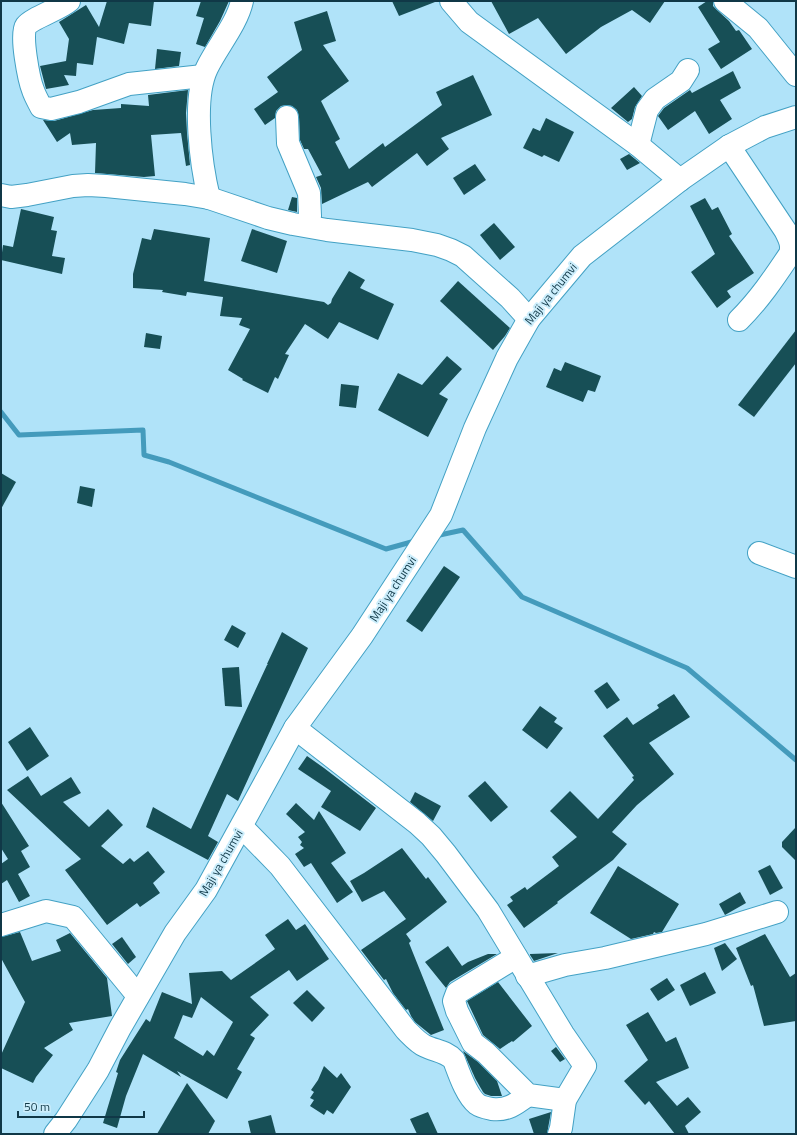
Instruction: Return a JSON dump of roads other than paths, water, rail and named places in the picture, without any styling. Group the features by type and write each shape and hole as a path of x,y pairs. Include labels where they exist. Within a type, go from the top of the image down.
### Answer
{"street":[{"path":"70,1 26,26 23,36 31,86 41,107 51,109 72,104 129,84 203,76"},
{"path":"209,198 200,138 199,103 203,76 228,32 242,1"},
{"path":"451,1 469,22 638,145 680,180"},
{"path":"725,1 758,28 796,75"},
{"path":"638,145 647,110 655,99 681,81 688,70"},
{"path":"287,117 288,143 309,193 310,216 308,226"},
{"name":"Maji ya chumvi","path":"55,1134 66,1120 98,1070 120,1028 175,933 206,890 242,827 295,728 362,636 441,515 475,428 508,358 529,319 555,286 582,256 680,180 729,146 765,126 796,117"},
{"path":"729,146 785,230 791,248 790,254 768,287 739,320"},
{"path":"1,195 11,197 27,196 73,186 88,185 121,187 209,198 268,218 327,230 412,240 451,250 463,256 510,298 529,319"},
{"path":"759,553 796,567"},
{"path":"295,728 417,823 431,836 464,876 488,910 563,1034 585,1066 565,1100 559,1134"},
{"path":"242,827 280,866 406,1030 422,1044 451,1056 465,1086 473,1100 478,1105 486,1108 504,1109 511,1107 528,1095"},
{"path":"1,925 46,911 73,917 138,996"},
{"path":"527,976 565,965 605,958 706,934 778,912"},
{"path":"516,957 457,993 454,1001 457,1011 473,1043 486,1053 528,1095 565,1100"}],"waterway":[{"path":"1,412 19,435 143,430 144,455 169,462 386,549 415,541"},
{"path":"435,536 463,530 522,597 687,668 796,760"}]}
